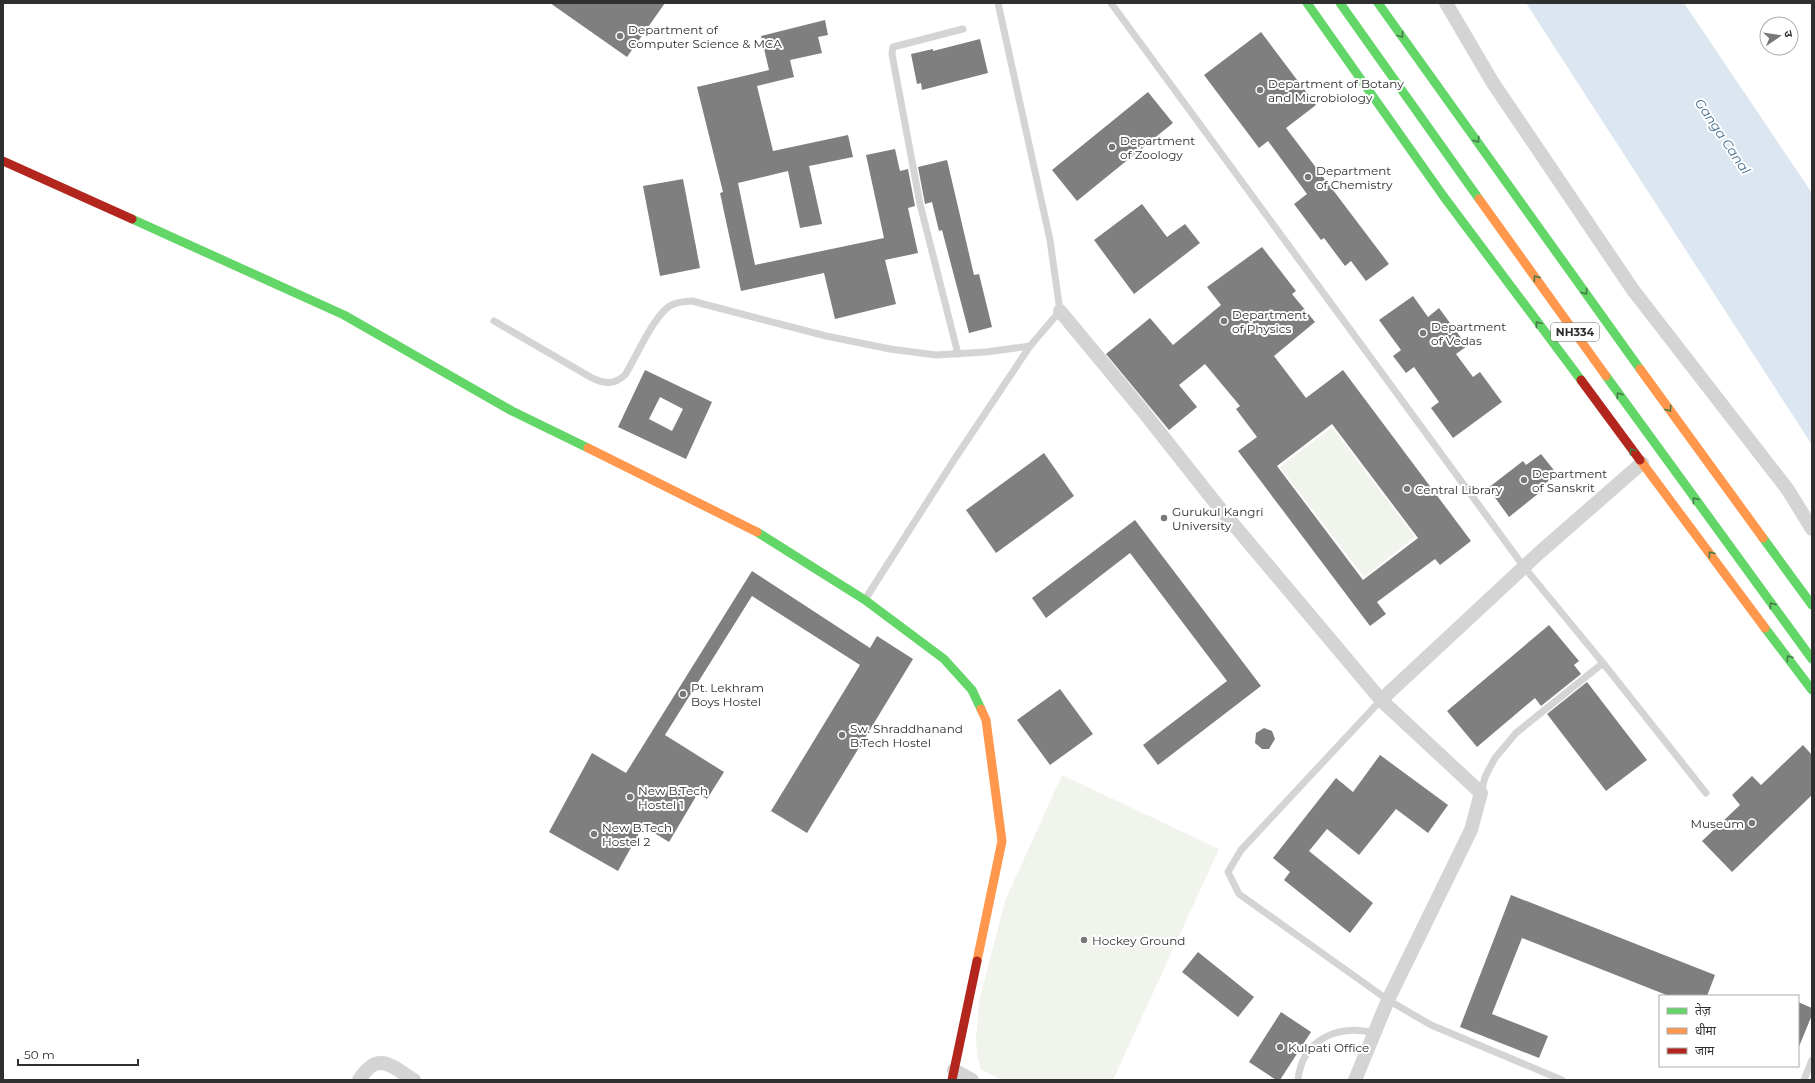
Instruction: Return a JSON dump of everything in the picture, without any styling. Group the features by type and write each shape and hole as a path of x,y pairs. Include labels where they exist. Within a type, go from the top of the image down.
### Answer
{"main road":[{"path":"1307,3 1444,197 1812,690"},
{"name":"NH334","path":"1340,3 1657,448 1812,659"},
{"name":"NH334","path":"1378,3 1686,433 1812,605"},
{"path":"3,161 344,315 512,411 758,532 865,600 944,659 972,690 986,720 1002,841 953,1075"}],"street":[{"path":"1446,3 1493,82 1633,290 1788,490 1812,529"},
{"path":"1060,311 1142,410 1218,506 1381,700 1481,793 1471,830 1388,1000 1355,1080"},
{"path":"1381,700 1524,566 1642,464"},
{"path":"359,1080 371,1065 377,1062 385,1062 414,1080"},
{"path":"953,1075 972,1080"}],"lane":[{"path":"865,600 954,460 1030,346 1060,311 1050,240 998,3"},
{"path":"1111,3 1524,566 1706,793"},
{"path":"958,354 920,204 892,54 893,47 963,29"},
{"path":"494,321 592,378 610,383 619,381 625,375 658,318 666,308 680,302 692,301 826,336 890,349 936,355 1030,346"},
{"path":"1481,793 1485,777 1495,758 1516,733 1603,663"},
{"path":"1381,700 1241,850 1228,872 1239,894 1388,1000 1431,1025 1562,1080"},
{"path":"1298,1080 1299,1072 1305,1057 1315,1044 1328,1035 1343,1030 1359,1029 1375,1033"},
{"path":"1804,1080 1812,1060"}],"shaded area":[{"path":"1332,427 1415,537 1364,577 1280,467"},
{"name":"Hockey Ground","path":"1062,775 1219,849 1113,1080 1002,1080 981,1070 977,1055 976,1039 979,1001 1005,901"}],"water":[{"name":"Ganga Canal","path":"1526,3 1684,3 1812,193 1812,445"}],"building":[{"name":"Department of Computer Science & MCA","path":"550,3 665,3 627,57"},
{"path":"825,20 828,35 818,37 822,53 790,60 794,77 757,86 773,151 848,135 853,157 809,166 822,224 800,228 788,171 738,183 755,265 884,238 866,155 895,149 900,171 908,169 915,206 908,208 918,253 885,260 896,304 835,319 824,273 741,291 720,193 723,192 697,87 769,70 761,36"},
{"path":"1261,32 1316,105 1286,128 1389,264 1366,281 1351,261 1345,266 1324,238 1321,240 1294,204 1307,194 1268,141 1259,148 1204,75"},
{"path":"980,39 988,73 922,90 921,83 917,84 911,54 933,49 933,51"},
{"name":"Department of Zoology","path":"1148,92 1173,123 1077,201 1052,170"},
{"path":"947,160 974,275 979,274 992,327 969,333 942,230 939,231 932,202 925,204 918,167"},
{"path":"683,179 700,268 660,276 643,186"},
{"path":"1142,204 1167,237 1185,224 1200,243 1134,294 1094,240"},
{"path":"1262,247 1296,291 1292,294 1315,322 1274,356 1306,398 1343,370 1471,541 1440,565 1435,559 1377,602 1386,614 1370,626 1238,451 1257,437 1236,409 1240,406 1205,364 1179,385 1197,407 1169,430 1106,354 1150,318 1173,345 1221,305 1207,287","holes":["1332,424 1418,538 1363,580 1277,466"]},
{"path":"1413,296 1428,317 1439,308 1467,346 1456,354 1473,377 1480,372 1502,402 1453,438 1431,408 1439,402 1414,367 1406,373 1393,356 1401,350 1379,320"},
{"path":"645,370 712,402 686,459 618,427","holes":["660,397 683,409 672,431 649,419"]},
{"path":"1044,453 1074,496 996,553 966,510"},
{"name":"Department of Sanskrit","path":"1541,454 1557,474 1542,486 1544,489 1509,517 1488,488 1523,461 1526,465"},
{"path":"1135,520 1261,686 1158,765 1143,745 1227,681 1130,553 1046,618 1032,598"},
{"path":"752,571 870,648 877,636 913,659 807,833 771,811 860,665 752,596 665,735 724,772 707,799 698,793 669,842 643,826 618,871 549,832 592,753 626,773"},
{"path":"1549,625 1579,661 1574,665 1581,674 1541,706 1535,698 1477,747 1447,711"},
{"path":"1587,682 1647,760 1606,791 1547,714"},
{"path":"1060,689 1093,734 1050,765 1017,720"},
{"path":"1264,728 1272,731 1275,739 1269,749 1262,749 1255,743 1256,733"},
{"name":"Museum","path":"1803,745 1812,755 1812,795 1732,872 1702,841 1740,805 1732,795 1752,776 1761,785"},
{"path":"1380,755 1448,805 1428,833 1396,809 1359,855 1327,829 1309,851 1373,903 1350,933 1284,880 1290,872 1273,858 1336,778 1353,792"},
{"path":"1511,895 1715,975 1707,995 1666,995 1522,938 1492,1014 1548,1036 1539,1058 1460,1027"},
{"path":"1198,952 1254,997 1238,1017 1182,972"},
{"path":"1799,1002 1812,1008 1812,1015 1799,1047"},
{"name":"Kulpati Office","path":"1281,1012 1311,1032 1280,1080 1276,1080 1249,1062"}],"traffic: fast":[{"path":"1307,3 1444,197 1581,380"},
{"path":"1340,3 1479,199"},
{"path":"1378,3 1640,369"},
{"path":"132,219 344,315 512,411 588,448"},
{"path":"1606,376 1812,659"},
{"path":"757,532 865,600 944,659 972,690 981,709"},
{"path":"1763,538 1812,605"},
{"path":"1765,628 1812,690"}],"traffic: slow":[{"path":"1479,199 1606,376"},
{"path":"1640,369 1763,538"},
{"path":"588,448 757,532"},
{"path":"1640,460 1765,628"},
{"path":"977,961 1002,841 986,720 981,709"}],"traffic: jam":[{"path":"3,161 132,219"},
{"path":"1581,380 1640,460"},
{"path":"952,1080 977,961"}],"place":[{"name":"Department of Computer Science & MCA","path":"620,36"},
{"name":"Department of Botany and Microbiology","path":"1260,90"},
{"name":"Department of Zoology","path":"1112,147"},
{"name":"Department of Chemistry","path":"1308,177"},
{"name":"Department of Physics","path":"1224,321"},
{"name":"Department of Vedas","path":"1423,333"},
{"name":"Department of Sanskrit","path":"1524,480"},
{"name":"Central Library","path":"1407,489"},
{"name":"Gurukul Kangri University","path":"1164,518"},
{"name":"Pt. Lekhram Boys Hostel","path":"683,694"},
{"name":"Sw. Shraddhanand B.Tech Hostel","path":"842,735"},
{"name":"New B.Tech Hostel 1","path":"630,797"},
{"name":"Museum","path":"1752,823"},
{"name":"New B.Tech Hostel 2","path":"594,834"},
{"name":"Hockey Ground","path":"1084,940"},
{"name":"Kulpati Office","path":"1280,1047"}]}
